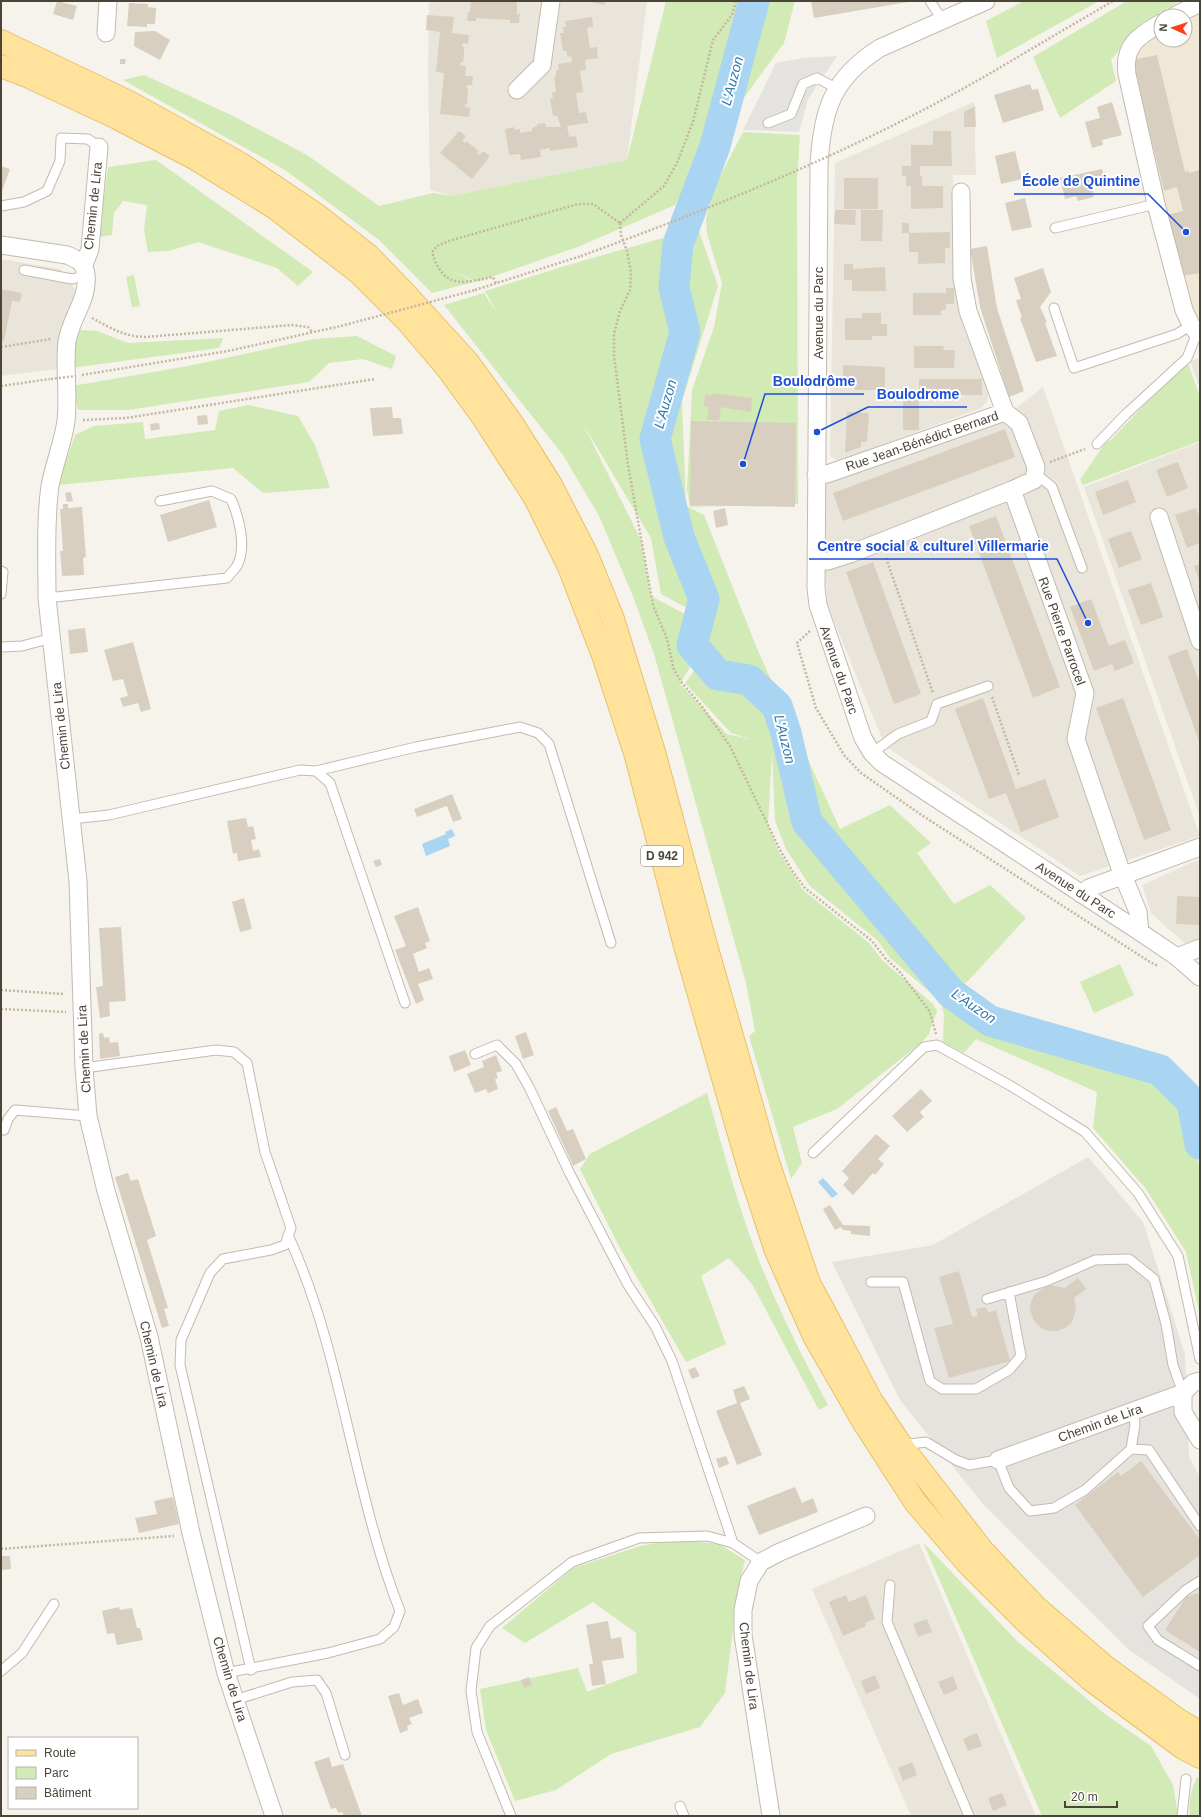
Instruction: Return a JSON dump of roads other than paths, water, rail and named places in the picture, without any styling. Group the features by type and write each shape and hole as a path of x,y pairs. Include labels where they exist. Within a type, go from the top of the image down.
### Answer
{"main road":[{"name":"D 942","path":"1,41 127,101 241,164 317,215 369,256 403,291 467,361 512,423 551,485 587,555 613,619 654,752 704,938 767,1159 810,1282 871,1400 901,1445 983,1551 1036,1607 1107,1668 1177,1719 1200,1733"},
{"name":"D 942","path":"1,66 117,118 194,158 275,208 359,273 407,321 447,368 482,416 536,498 570,568 604,658 636,756 686,946 750,1172 776,1251 815,1338 864,1423 916,1502 968,1564 1027,1623 1090,1680 1184,1748 1200,1757"}],"street":[{"path":"106,33 108,1"},
{"path":"517,90 542,65 551,1"},
{"name":"Avenue du Parc","path":"986,1 880,48 864,58 850,71 838,89 829,103 823,121 820,150 819,186 816,475 816,588 822,620 863,738 872,753 882,763 1140,932 1177,957 1200,977"},
{"path":"1190,8 1200,3"},
{"path":"1153,28 1130,46 1125,60 1156,204 1184,310 1196,330"},
{"name":"Chemin de Lira","path":"99,147 90,249 85,270 86,288 68,337 64,362 67,394 66,421 50,486 47,551 47,598 78,881 84,1068 88,1116 106,1191 149,1337 191,1533 226,1674 274,1816"},
{"path":"961,192 962,278 968,311 1005,412"},
{"name":"Chemin de Lira","path":"1,245 67,255 77,259 85,270"},
{"name":"Rue Jean-Bénédict Bernard","path":"816,475 827,474 1005,412 1019,423 1036,471"},
{"path":"816,561 828,561 881,542 1012,490 1034,480 1036,471"},
{"name":"Rue Pierre Parrocel","path":"1012,490 1084,693 1076,739 1138,912 1140,932"},
{"path":"1159,517 1198,630"},
{"path":"1081,894 1089,888 1200,848"},
{"path":"1177,957 1200,948"},
{"name":"Chemin de Lira","path":"998,1460 1183,1393 1193,1383 1200,1381"},
{"path":"1183,1393 1183,1412 1200,1440"},
{"name":"Chemin de Lira","path":"771,1816 743,1635 743,1610 749,1581 761,1562 780,1552 866,1516"}],"lane":[{"path":"930,1 943,21"},
{"path":"768,123 791,114 803,84 817,78 838,89"},
{"path":"1,206 24,202 47,191 60,161 61,138 88,139 99,147"},
{"path":"1056,228 1156,204"},
{"path":"24,270 72,279 85,270"},
{"path":"1054,308 1074,368 1177,334 1196,330 1187,358 1126,414 1097,444"},
{"path":"1036,471 1052,487 1082,568"},
{"path":"47,598 226,578 237,566 241,549 238,515 231,499 212,491 160,501"},
{"path":"1,571 3,572 1,594"},
{"path":"1,647 22,646 52,638"},
{"path":"872,753 898,734 930,721 937,704 988,686"},
{"path":"71,819 109,815 300,770 316,771 416,747 520,727 538,733 549,744 611,943"},
{"path":"316,771 330,783 405,1003"},
{"path":"475,1054 497,1045 516,1064 529,1087 570,1174 628,1285 655,1326 672,1362 734,1543"},
{"path":"813,1153 924,1047 937,1045 1011,1086 1085,1132 1138,1193 1178,1256 1200,1359"},
{"path":"84,1068 216,1050 234,1052 247,1063 265,1152 291,1228 285,1245 272,1250 223,1259 210,1274 181,1340 180,1365 251,1670"},
{"path":"4,1130 8,1119 15,1110 88,1116"},
{"path":"226,1674 251,1670 380,1640 394,1627 400,1611 385,1572 373,1532 333,1364 303,1268 288,1235"},
{"path":"987,1299 1047,1281 1095,1260 1129,1259 1154,1279 1166,1324 1173,1364 1183,1393"},
{"path":"871,1282 904,1282 930,1381 942,1389 976,1389 1009,1370 1021,1356 1009,1292"},
{"path":"901,1445 926,1442 956,1460 968,1465 998,1460 1009,1488 1030,1510 1054,1508 1085,1490 1130,1449 1135,1425 1134,1411"},
{"path":"1130,1449 1149,1450 1200,1526"},
{"path":"511,1816 477,1732 471,1692 476,1648 490,1626 572,1562 639,1538 707,1536 734,1543 761,1562"},
{"path":"1200,1581 1186,1590 1148,1626 1158,1640 1200,1666"},
{"path":"890,1585 887,1622 970,1816"},
{"path":"1,1671 22,1653 54,1604"},
{"path":"235,1700 292,1682 317,1680 326,1693 345,1755"},
{"path":"1182,1816 1186,1780"},
{"path":"680,1806 684,1816"}],"water":[{"path":"452,829 455,836 448,839 450,846 426,856 422,844 446,834 445,832"},
{"path":"823,1178 838,1194 832,1198 818,1182"}],"waterway":[{"name":"L'Auzon","path":"754,1 715,146 678,244 674,288 685,332 655,439 679,537 704,599 692,645 718,675 749,680 777,706 786,733 807,822 951,993 990,1021 1160,1070 1192,1102 1200,1144"}],"place":[{"name":"École de Quintine","path":"1186,232"},
{"name":"Boulodrome","path":"817,432"},
{"name":"Boulodrôme","path":"743,464"},
{"name":"Centre social & culturel Villermarie","path":"1088,623"}]}
